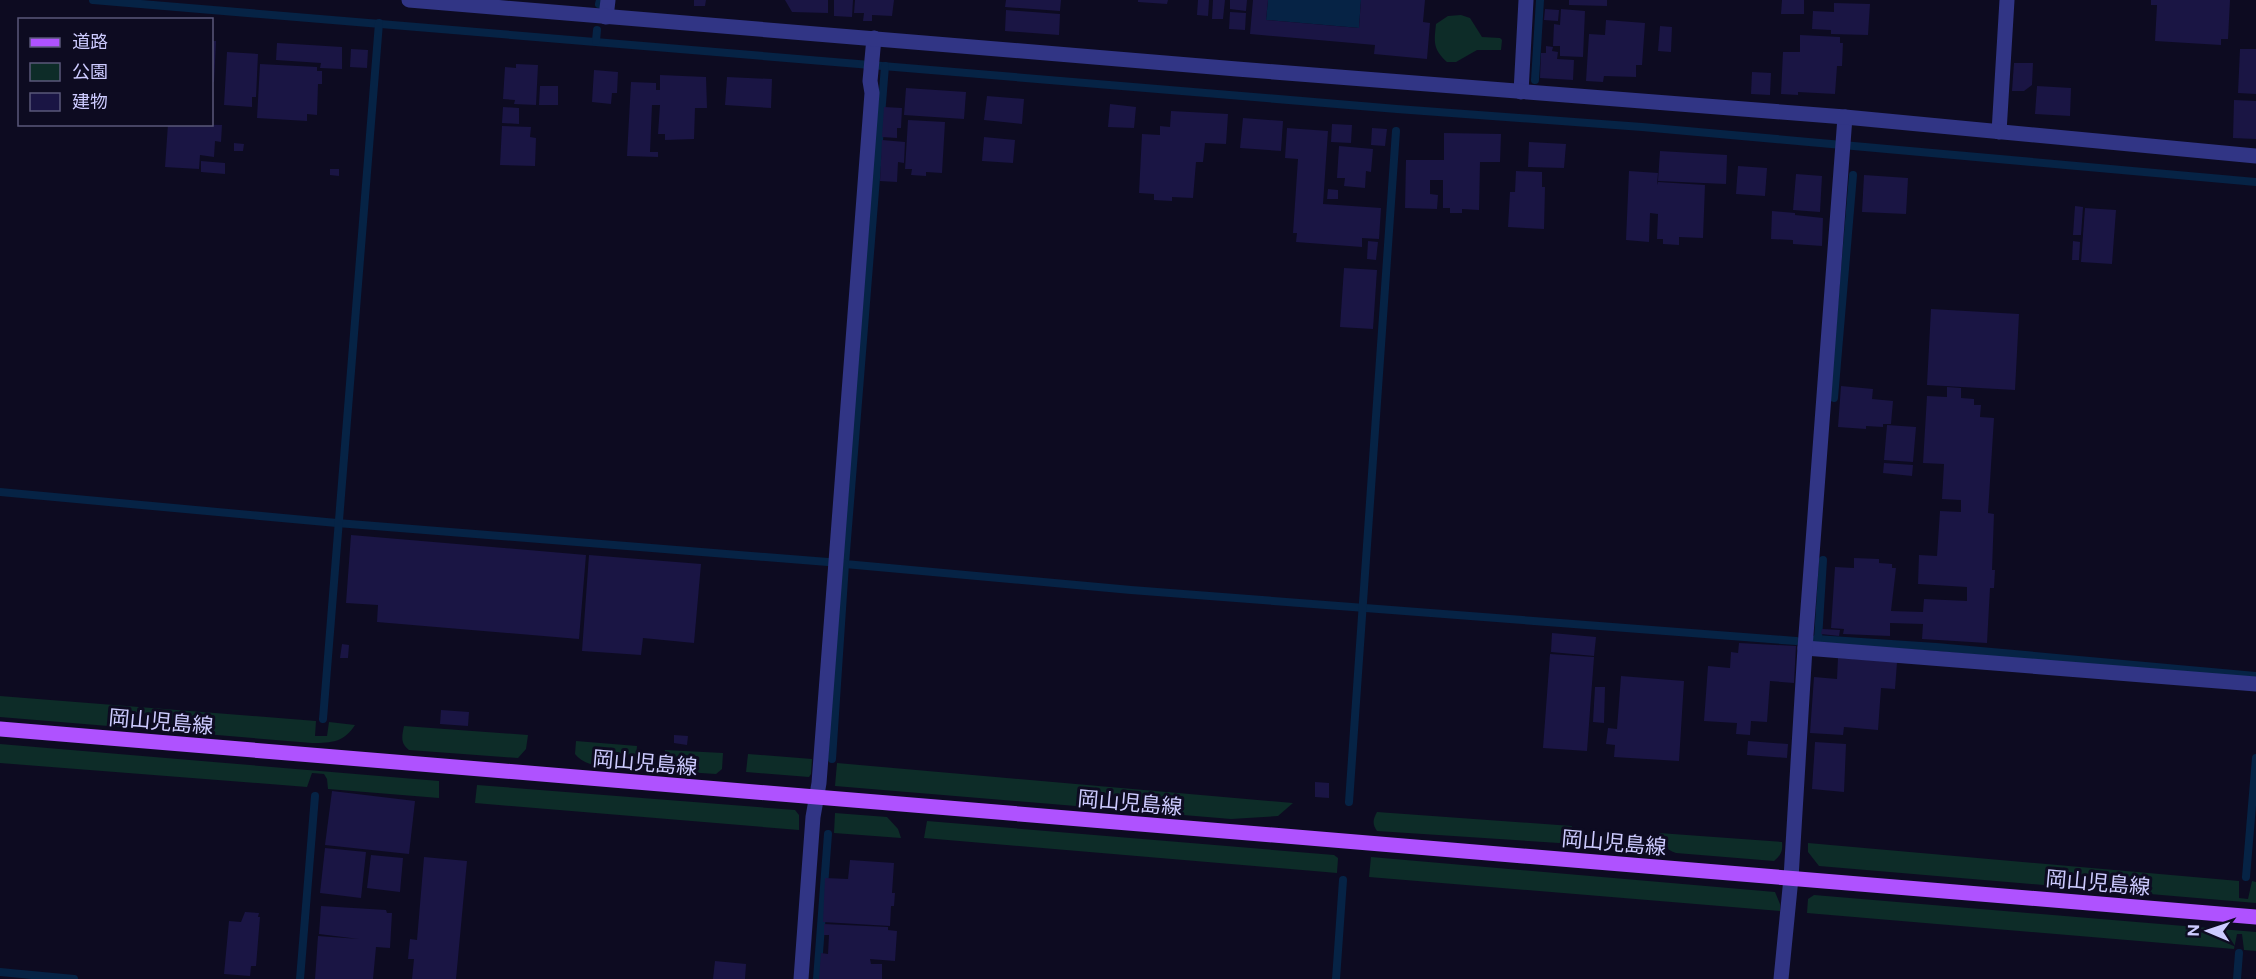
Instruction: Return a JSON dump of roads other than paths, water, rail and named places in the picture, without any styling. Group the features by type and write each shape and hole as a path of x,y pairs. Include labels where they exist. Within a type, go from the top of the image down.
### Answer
{"main road":[{"name":"岡山児島線","path":"0,729 2256,917"}],"street":[{"path":"409,0 606,17 873,46 1845,117 2256,156"},
{"path":"606,17 608,0"},
{"path":"1521,92 1527,0"},
{"path":"1999,132 2007,0"},
{"path":"801,979 815,798 820,771 872,93 873,46"},
{"path":"1781,979 1791,878 1805,648 1845,117"},
{"path":"1805,648 2256,684"}],"water":[{"path":"1268,0 1361,0 1359,28 1266,20"}],"waterway":[{"path":"93,0 1397,109 1642,127 2256,182"},
{"path":"599,4 600,0"},
{"path":"1535,80 1540,0"},
{"path":"323,719 379,23"},
{"path":"596,41 597,30"},
{"path":"885,66 845,564 1131,590 1796,641"},
{"path":"1349,802 1396,131"},
{"path":"1834,398 1853,175"},
{"path":"0,492 337,523 828,562"},
{"path":"1818,639 1823,560"},
{"path":"832,759 845,564 841,563"},
{"path":"1816,639 1936,647 2256,676"},
{"path":"2246,877 2256,758"},
{"path":"300,979 315,796"},
{"path":"817,979 828,834"},
{"path":"1336,979 1343,880"},
{"path":"2237,979 2239,953"},
{"path":"0,972 74,979"}]}
